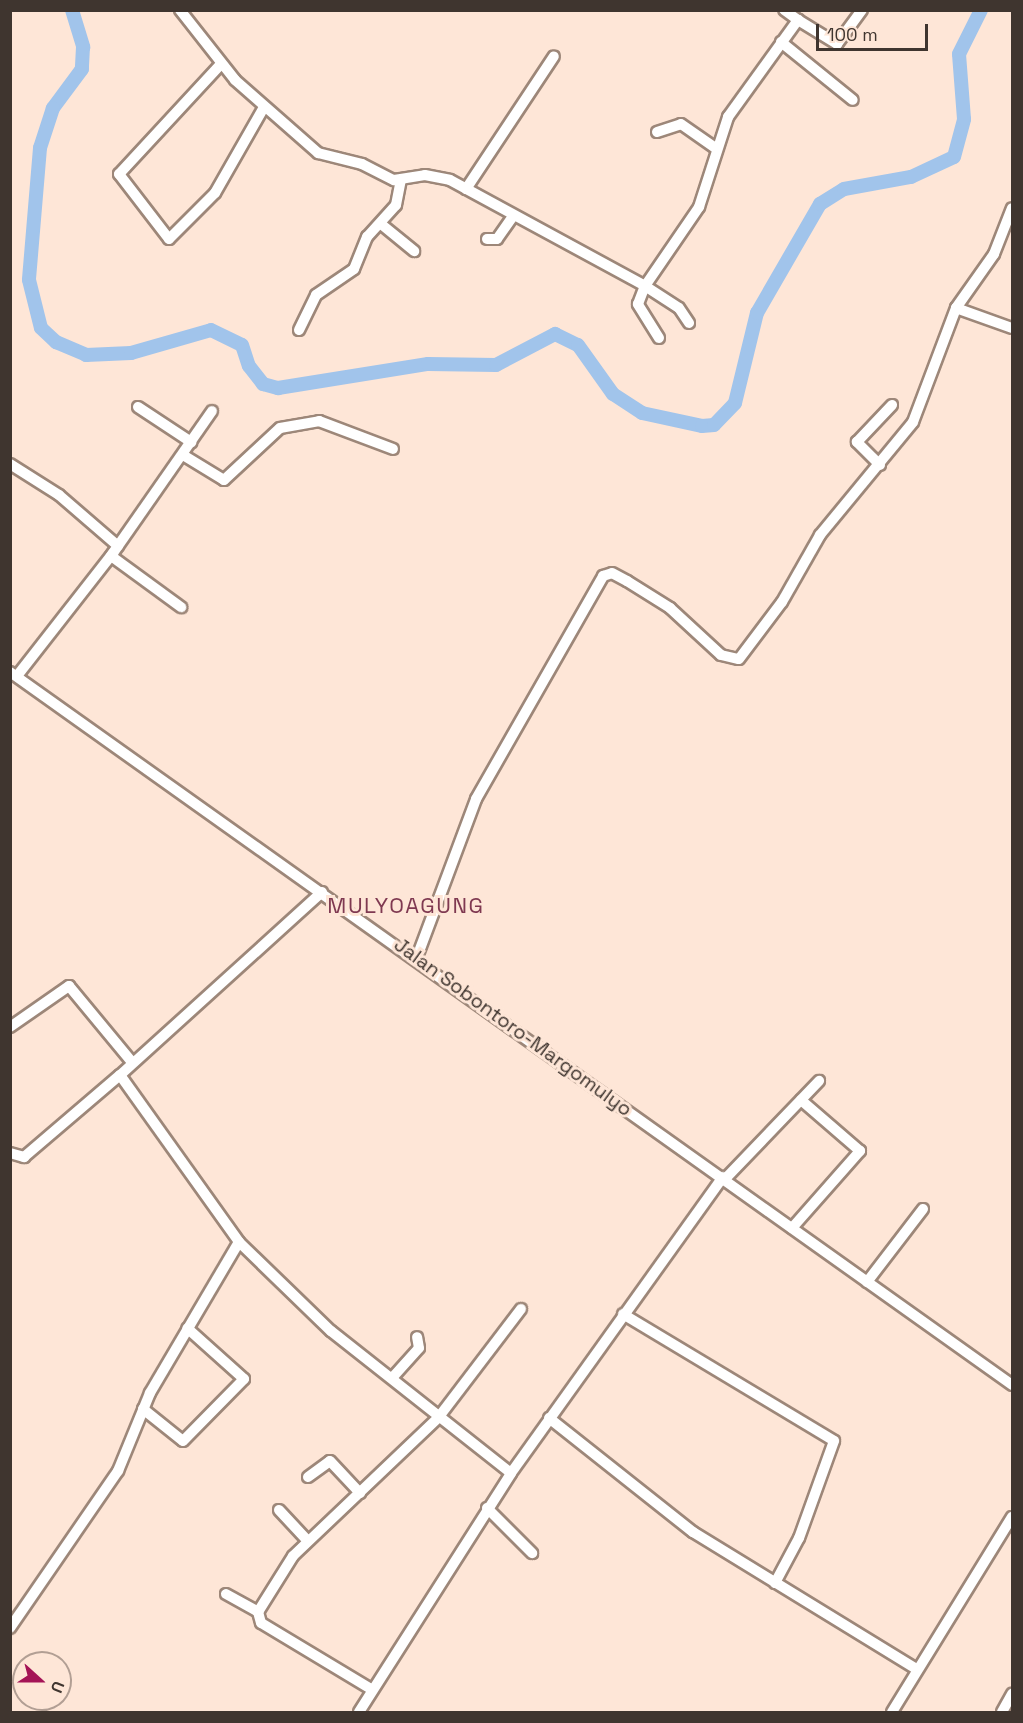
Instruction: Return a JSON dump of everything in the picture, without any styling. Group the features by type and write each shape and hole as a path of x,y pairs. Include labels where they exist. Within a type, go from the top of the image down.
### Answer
{"street":[{"path":"180,10 221,64 263,109 324,156 401,179 436,176 466,189 645,286 679,308 689,323"},
{"path":"784,10 837,44 861,10"},
{"path":"659,338 639,306 645,286 699,207 714,147 734,107 798,20"},
{"path":"781,42 853,100"},
{"path":"466,189 555,56"},
{"path":"221,64 119,174 169,239 215,192 263,109"},
{"path":"657,132 681,124 714,147"},
{"path":"299,330 316,295 354,269 367,237 381,224 397,203 401,179"},
{"path":"417,957 476,799 603,576 612,573 627,580 670,608 721,655 739,659 782,602 820,534 880,465 916,414 956,308 994,254 1012,208"},
{"path":"487,238 497,238 513,216"},
{"path":"381,224 414,251"},
{"path":"956,308 1012,328"},
{"path":"880,465 857,442 892,405"},
{"path":"138,406 191,442"},
{"path":"14,674 111,556 212,411"},
{"path":"183,455 224,480 280,428 319,421 393,449"},
{"path":"10,464 59,495 118,546"},
{"path":"111,556 181,607"},
{"name":"Jalan Sobontoro-Margomulyo","path":"14,674 417,957 1012,1385"},
{"path":"10,1153 24,1157 120,1075 131,1061 322,892"},
{"path":"10,1027 69,986 131,1061"},
{"path":"120,1075 239,1242 331,1331 392,1378 438,1418 511,1473"},
{"path":"359,1713 371,1689 487,1508 622,1314 724,1178 819,1081"},
{"path":"792,1228 860,1151 801,1100"},
{"path":"867,1282 923,1209"},
{"path":"10,1628 118,1471 143,1409 239,1242"},
{"path":"258,1612 307,1539 360,1493 438,1418 521,1310"},
{"path":"622,1314 834,1441 799,1538 775,1583"},
{"path":"143,1409 183,1441 244,1379 188,1328"},
{"path":"392,1378 419,1348 417,1337"},
{"path":"549,1418 641,1496 775,1583 917,1670"},
{"path":"308,1477 330,1461 360,1493"},
{"path":"487,1508 532,1553"},
{"path":"279,1510 307,1539"},
{"path":"897,1711 917,1670 1012,1517"},
{"path":"226,1594 258,1612 261,1623 371,1689"},
{"path":"1002,1713 1012,1694"}],"waterway":[{"path":"72,10 83,47 82,69 53,108 40,148 29,280 41,328 56,342 86,355 131,353 211,330 242,345 249,366 263,384 278,388 428,364 496,365 555,334 578,345 613,394 642,413 702,426 714,425 735,403 757,313 820,204 844,189 911,177 954,157 964,119 959,54 981,10"}],"district":[{"name":"MULYOAGUNG","path":"406,906"}]}
